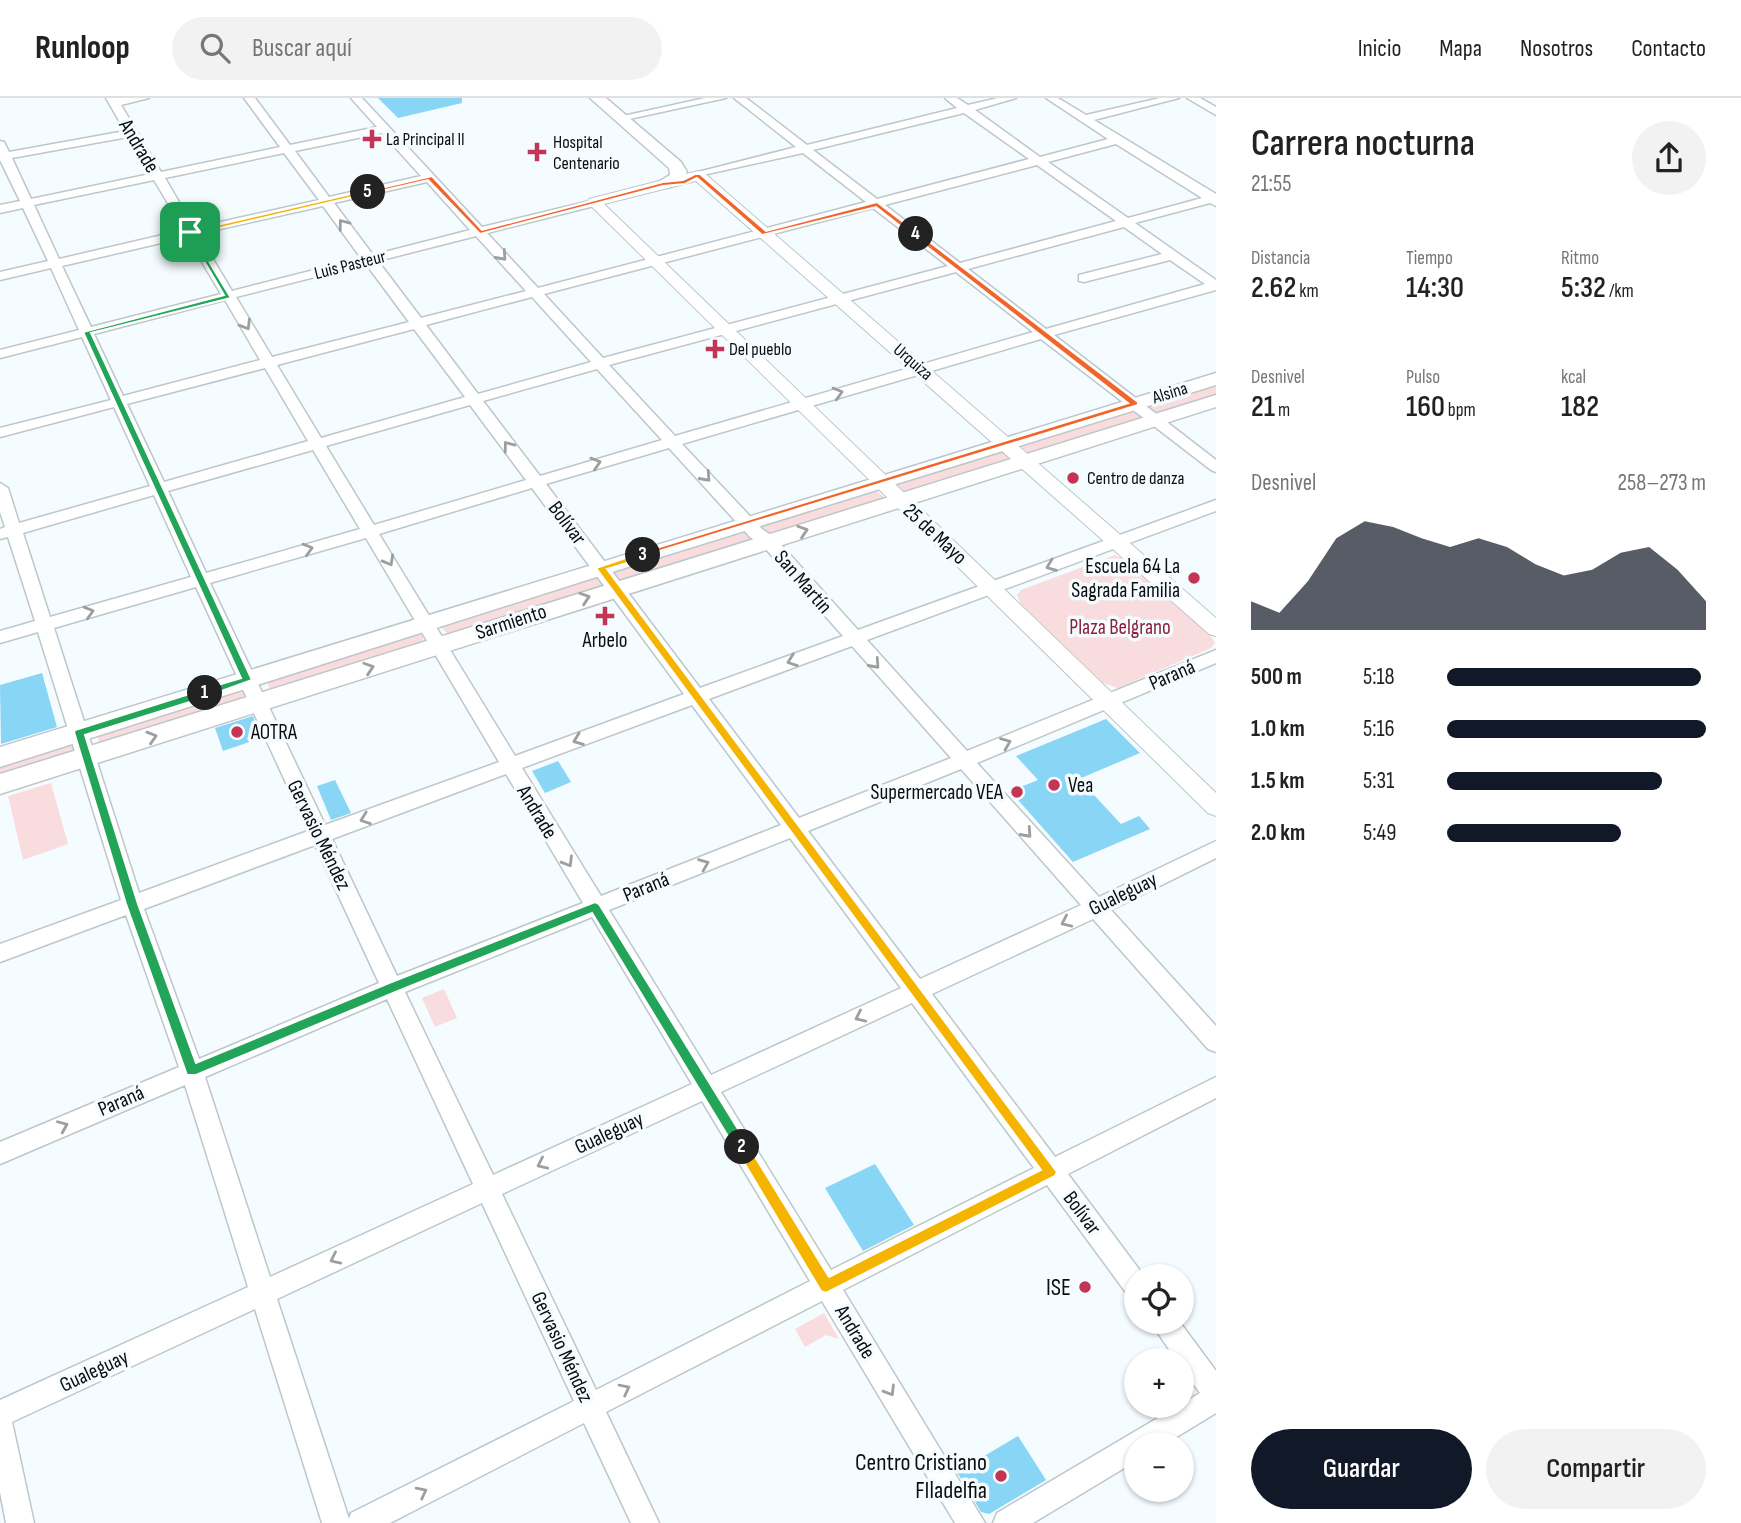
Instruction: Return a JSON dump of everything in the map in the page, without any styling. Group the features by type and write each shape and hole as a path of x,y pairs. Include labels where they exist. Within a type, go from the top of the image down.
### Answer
{"main road":[{"name":"Urquiza","path":"597,98 698,175"},
{"name":"Urquiza","path":"609,98 680,172 676,178 663,184"},
{"name":"Alsina","path":"1004,444 1216,379"},
{"name":"Alsina","path":"1023,461 1216,401"},
{"name":"Sarmiento","path":"0,784 83,745 247,680 1004,444"},
{"name":"Sarmiento","path":"0,757 83,745 258,704 616,588 1023,461"}],"street":[{"path":"112,101 144,98"},
{"name":"Bolívar","path":"249,98 1124,1269"},
{"name":"San Martín","path":"356,98 748,523 769,542 1216,1042"},
{"path":"625,117 721,98"},
{"path":"738,98 1216,467"},
{"path":"950,98 1216,285"},
{"path":"698,175 1011,98"},
{"path":"1051,98 1215,200"},
{"path":"1084,119 1174,98"},
{"path":"1192,98 1216,112"},
{"name":"Andrade","path":"112,101 372,531 509,766 971,1523"},
{"path":"0,209 384,129"},
{"path":"2,152 131,133"},
{"path":"0,433 765,234 1117,139"},
{"name":"Gervasio Méndez","path":"2,152 319,835 645,1523"},
{"name":"Luis Pasteur","path":"0,354 663,184 685,182 698,175"},
{"name":"Urquiza","path":"698,175 1216,629"},
{"path":"0,276 429,178"},
{"path":"7,532 601,363 1215,200"},
{"name":"25 de Mayo","path":"594,202 1216,807"},
{"path":"1084,278 1173,255"},
{"path":"0,637 372,531 672,440 1216,285"},
{"path":"0,488 7,532 45,625 132,904 192,1071 260,1294 335,1523"},
{"path":"0,953 1216,505"},
{"name":"Paraná","path":"0,1153 393,987 962,761 1216,656"},
{"name":"Gualeguay","path":"0,1414 1216,849"},
{"path":"361,1523 1216,1087"},
{"path":"1158,1432 1216,1395 1172,1334"},
{"path":"0,1424 20,1523"},
{"path":"1007,1523 1124,1453"}],"green space":[{"path":"1216,385 1216,396 1158,414 1148,406"},
{"path":"1133,410 1145,418 1030,455 1020,446"},
{"path":"1001,450 1010,459 905,493 894,485"},
{"path":"874,490 883,496 883,500 769,536 760,527"},
{"path":"746,531 751,537 750,541 623,581 614,574 615,570"},
{"name":"Plaza Belgrano","path":"1115,555 1211,636 1215,643 1211,648 1118,688 1103,683 1020,603 1017,595 1021,590"},
{"path":"598,576 603,583 601,587 450,636 442,628 442,625"},
{"path":"419,633 423,642 272,691 268,686 269,680"},
{"path":"239,690 244,694 243,701 99,744 98,738 102,733"},
{"path":"67,745 72,746 74,752 0,779 0,765"},
{"path":"51,783 68,844 23,860 8,796"},
{"path":"444,989 457,1018 435,1027 422,998"},
{"path":"824,1313 839,1339 826,1335 805,1347 795,1329"}],"building":[{"path":"378,98 462,98 462,103 398,118"},
{"path":"42,673 57,727 1,744 0,685"},
{"name":"AOTRA","path":"253,716 261,738 223,751 215,728"},
{"name":"Vea","path":"1106,719 1140,753 1079,779 1121,824 1139,816 1150,829 1073,862 1010,791 1038,780 1016,756"},
{"path":"558,761 571,782 545,793 532,771"},
{"path":"335,780 351,813 331,820 317,786"},
{"path":"875,1164 914,1225 863,1251 825,1188"},
{"name":"Centro Cristiano FIladelfia","path":"1018,1436 1046,1480 989,1514 981,1512 957,1472"}],"place":[{"name":"La Principal II","path":"372,139"},
{"name":"Hospital Centenario","path":"537,152"},
{"name":"Del pueblo","path":"715,349"},
{"name":"Centro de danza","path":"1073,478"},
{"name":"Escuela 64 La Sagrada Familia","path":"1194,578"},
{"name":"Arbelo","path":"605,616"},
{"name":"AOTRA","path":"237,732"},
{"name":"Vea","path":"1054,785"},
{"name":"Supermercado VEA","path":"1017,792"},
{"name":"ISE","path":"1085,1287"},
{"name":"Centro Cristiano FIladelfia","path":"1001,1476"}],"route":[{"path":"698,175 765,234 877,204 1135,403 601,568 1051,1172 826,1286 595,907 192,1071 132,904 79,732 247,680 87,332 228,296 190,232 429,178 480,232 663,184 685,182 698,175"}]}
